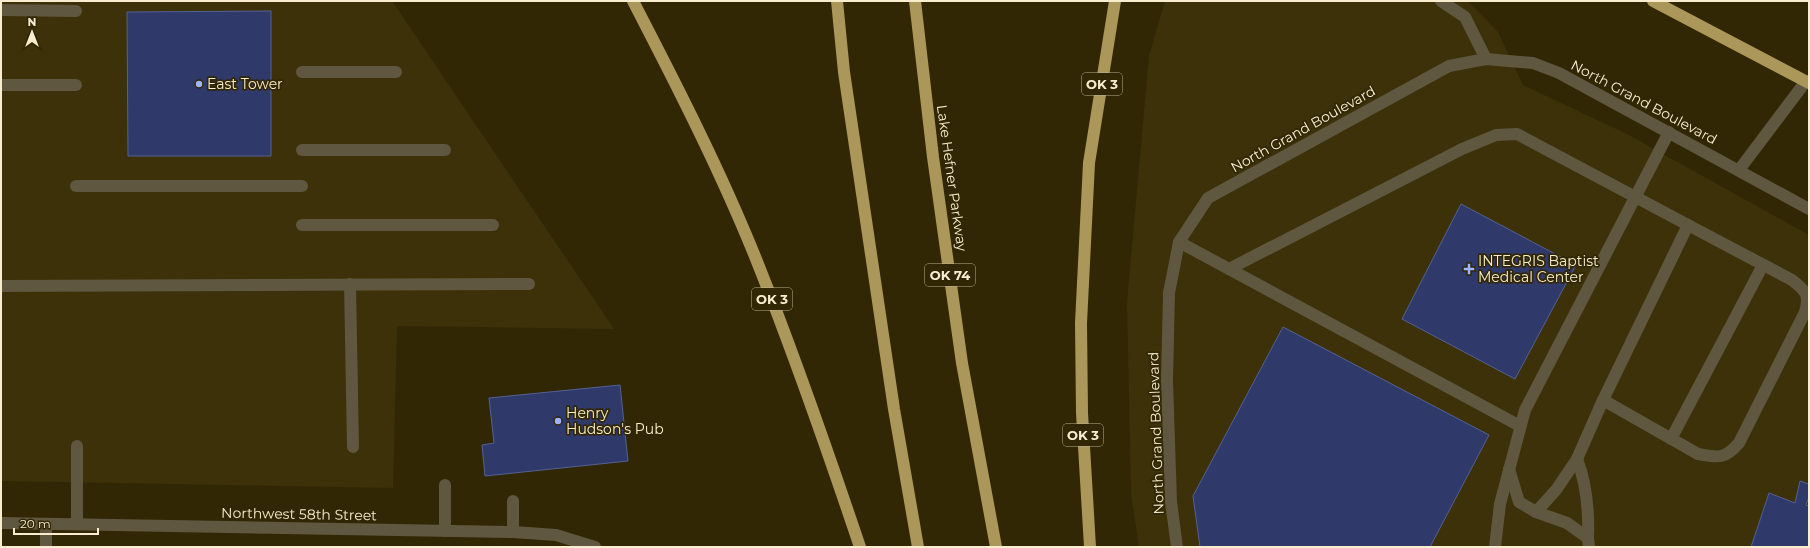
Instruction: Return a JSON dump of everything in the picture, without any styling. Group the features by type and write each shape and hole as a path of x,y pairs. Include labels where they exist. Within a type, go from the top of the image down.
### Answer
{"highway":[{"name":"OK 3","path":"633,1 708,150 754,253 797,364 860,547"},
{"path":"837,1 844,72 893,402 918,547"},
{"name":"Lake Hefner Parkway","path":"915,1 933,157 962,363 996,547"},
{"path":"1653,1 1808,81"},
{"name":"OK 3","path":"1090,547 1082,413 1081,323 1089,163 1115,2"}],"street":[{"path":"1441,1 1466,17 1486,60"},
{"path":"1,10 76,11"},
{"name":"North Grand Boulevard","path":"1177,547 1171,502 1167,380 1170,293 1179,242 1208,198 1449,66 1486,60 1533,63 1559,73 1809,209"},
{"path":"302,72 396,72"},
{"path":"1739,170 1808,81"},
{"path":"1,85 76,85"},
{"path":"1495,547 1500,504 1508,468 1525,410 1669,132"},
{"path":"1229,269 1462,149 1496,135 1517,134 1792,280 1804,289 1808,301 1805,312 1739,444 1730,454 1716,457 1698,454 1603,400"},
{"path":"302,150 445,150"},
{"path":"76,186 302,186"},
{"path":"302,225 493,225"},
{"path":"1536,512 1556,490 1577,459 1603,400 1688,225"},
{"path":"1179,242 1520,426"},
{"path":"1671,439 1763,265"},
{"path":"350,284 353,447"},
{"path":"1,286 529,284"},
{"path":"77,446 77,524"},
{"path":"1577,459 1583,473 1589,513 1588,543"},
{"path":"1508,468 1519,502 1536,512 1567,523 1588,543"},
{"path":"445,485 445,532"},
{"path":"513,532 514,501"},
{"name":"Northwest 58th Street","path":"1,523 513,532 556,535 596,547"},
{"path":"46,524 46,547"}],"shaded area":[{"path":"1,1 392,1 614,329 397,326 393,488 1,481"},
{"name":"INTEGRIS Baptist Medical Center","path":"1165,1 1468,1 1498,32 1523,85 1627,134 1809,235 1809,547 1139,547 1131,494 1127,302 1149,56"}],"building":[{"name":"East Tower","path":"271,11 271,156 128,156 127,12"},
{"path":"1461,204 1576,265 1515,379 1402,319"},
{"path":"1283,327 1489,435 1430,547 1200,547 1193,496"},
{"name":"Henry Hudson's Pub","path":"620,385 628,461 485,476 482,445 494,443 489,398"},
{"path":"1800,481 1809,484 1809,497 1806,505 1809,506 1809,547 1751,547 1769,493 1795,503"}],"place":[{"name":"East Tower","path":"199,84"},
{"name":"INTEGRIS Baptist Medical Center","path":"1469,269"},
{"name":"Henry Hudson's Pub","path":"558,421"}]}
